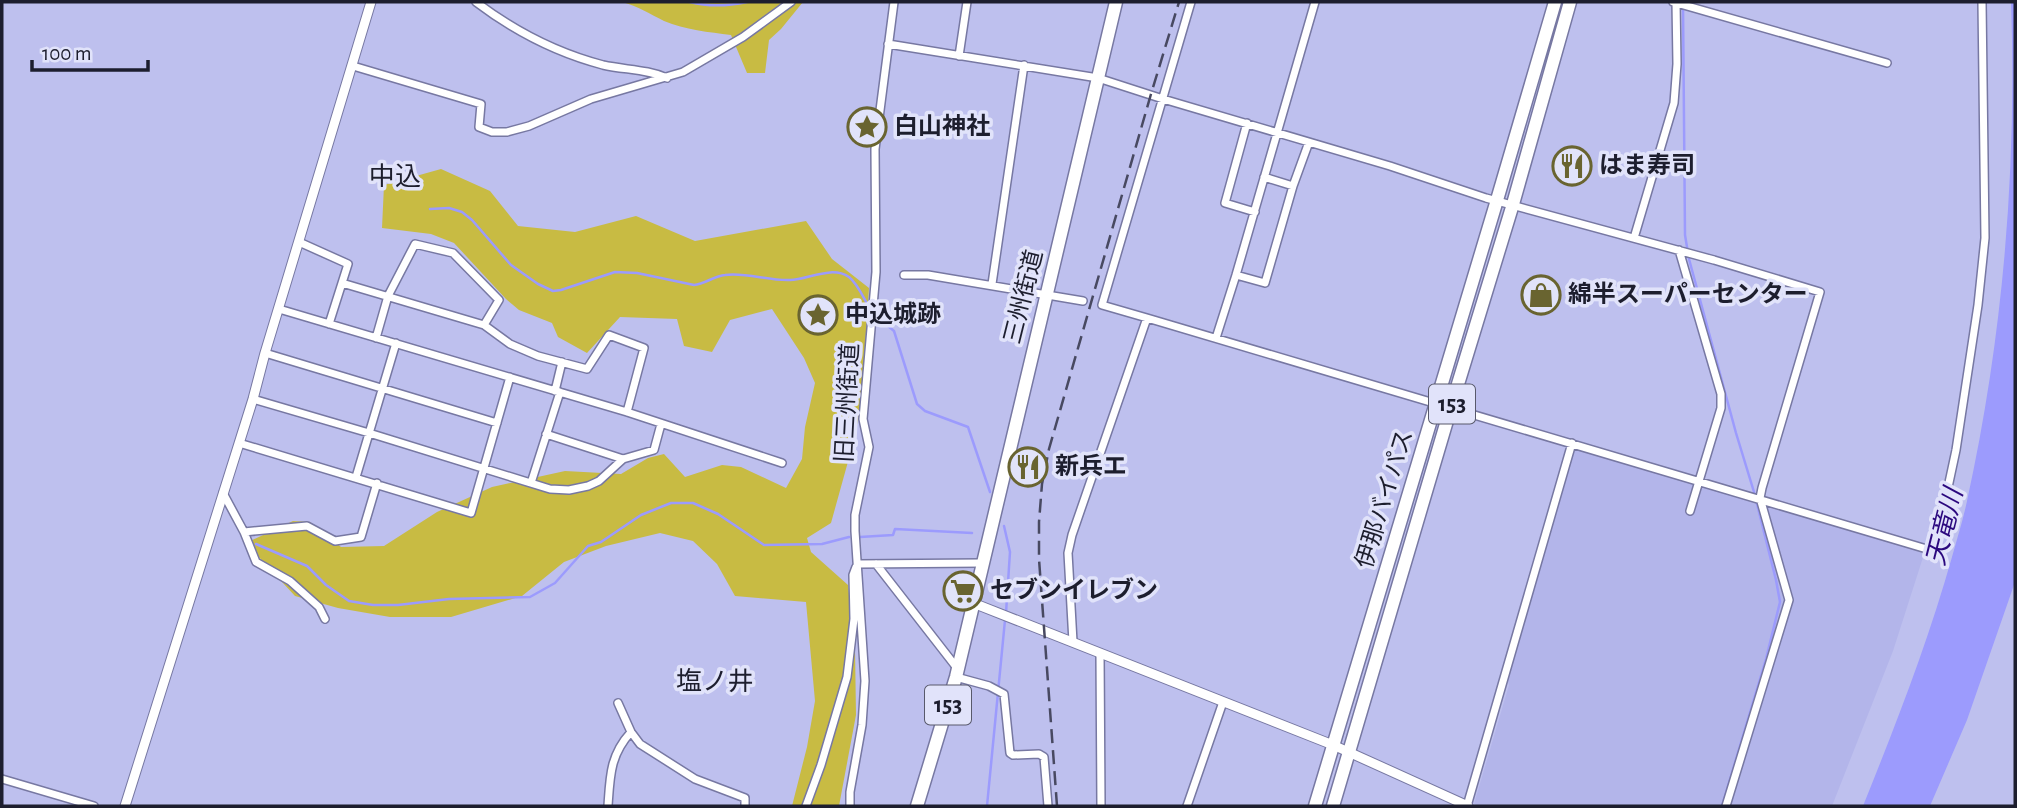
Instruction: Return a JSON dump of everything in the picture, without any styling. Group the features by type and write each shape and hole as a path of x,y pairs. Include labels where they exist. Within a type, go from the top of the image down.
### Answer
{"highway":[{"name":"三州街道","path":"973,603 1116,2"},
{"name":"伊那バイパス","path":"1315,806 1555,2"},
{"name":"伊那バイパス","path":"1333,806 1513,205 1570,2"},
{"name":"153","path":"917,806 957,673 973,603"}],"street":[{"path":"125,806 253,399 371,2"},
{"path":"476,2 530,37 567,53 601,64 654,72 667,78"},
{"path":"353,66 481,104 479,127 492,132 507,132 529,126 592,99 683,72 743,37 791,2"},
{"name":"旧三州街道","path":"850,806 862,724 865,681 855,515 869,447 863,419 876,272 875,149 894,2"},
{"path":"959,56 967,2"},
{"path":"1191,2 1102,305 1930,550 1956,450 1978,305 1985,238 1982,2"},
{"path":"1216,338 1315,2"},
{"path":"1634,238 1674,103 1679,3 1887,64"},
{"path":"888,44 1098,78 1497,201 1693,254 1820,292 1760,498 1789,600 1726,806"},
{"path":"992,284 1024,65"},
{"path":"1247,123 1225,203 1255,212"},
{"path":"1236,275 1265,283 1293,186 1309,142"},
{"path":"1264,177 1293,186"},
{"path":"299,242 348,264 329,324"},
{"path":"376,338 388,296 415,244 453,253 499,300 484,325"},
{"path":"1681,251 1721,394 1721,408 1690,511"},
{"path":"904,275 928,275 1083,300"},
{"path":"342,283 484,325 510,344 538,356 587,369 609,335 644,348 627,412"},
{"path":"279,309 627,412 782,463"},
{"path":"1073,642 1068,553 1147,318"},
{"path":"356,477 396,344"},
{"path":"265,353 497,423"},
{"path":"531,483 547,434 562,362"},
{"path":"239,443 471,513 510,377"},
{"path":"253,399 550,489 569,490 588,486 599,481 623,459 654,450 661,424"},
{"path":"547,434 623,459"},
{"path":"973,603 1349,752 1468,806 1572,443"},
{"path":"244,532 307,526 335,541 361,537 377,484"},
{"path":"222,492 244,532 256,562 290,581 319,607 325,619"},
{"path":"806,806 847,677 854,619 853,575 858,564 982,563"},
{"path":"876,564 957,673 998,690 1005,699 1010,753 1039,754 1044,757 1048,806"},
{"path":"1100,653 1101,806"},
{"path":"1187,806 1223,702"},
{"path":"618,703 631,732 640,744 695,779 745,798 745,806"},
{"path":"608,806 615,755 631,732"},
{"path":"2,779 93,806"}],"shaded area":[{"path":"622,2 803,2 769,40 765,73 747,73 731,35 680,27"},
{"path":"2011,2 2015,2 2015,582 1967,720 1930,806 1863,806 1911,683 1943,589 1964,515 1979,439 1990,377 2005,253 2012,127"},
{"path":"441,169 490,191 518,226 575,232 636,216 695,241 806,221 832,259 869,288 861,404 854,440 831,523 807,538 811,552 848,585 855,649 856,715 839,806 792,806 815,701 806,602 735,596 717,564 693,541 660,533 606,546 564,562 522,596 451,617 390,617 338,608 295,596 246,543 293,521 310,522 341,547 384,546 437,512 492,487 565,471 621,474 648,458 664,454 685,477 722,465 741,467 786,488 802,459 805,427 815,383 804,358 772,309 730,320 712,352 684,346 677,319 620,317 587,353 558,337 552,323 519,310 454,243 431,234 382,228 384,185"},
{"path":"1573,447 1926,548 1893,651 1832,806 1474,804 1509,685 1506,676"}],"waterway":[{"path":"690,2 704,5 747,2"},
{"path":"1683,5 1685,235 1689,259 1754,492 1780,602 1766,659 1722,806"},
{"path":"430,209 449,208 462,212 511,265 553,291 615,272 637,273 694,285 725,275 790,280 835,272 852,280 870,309"},
{"path":"876,316 894,331 917,404 925,411 968,427 990,492"},
{"path":"256,544 307,566 326,585 349,601 398,605 449,599 530,597 555,583 588,546 601,542 641,515 671,503 693,503 718,514 764,545 822,544 849,537"},
{"path":"1004,526 1010,552 1006,613"},
{"path":"860,537 893,535 895,529 972,533"},
{"path":"987,806 1005,620"}],"railway":[{"path":"1057,806 1039,559 1042,484 1049,449 1179,2"}],"place":[{"name":"白山神社","path":"867,127"},
{"name":"はま寿司","path":"1572,166"},
{"name":"綿半スーパーセンター","path":"1541,295"},
{"name":"中込城跡","path":"818,315"},
{"name":"新兵エ","path":"1028,467"},
{"name":"セブンイレブン","path":"963,591"}],"district":[{"name":"中込","path":"395,177"},
{"name":"塩ノ井","path":"715,682"}],"water label":[{"name":"天竜川","path":"1945,527"}]}
